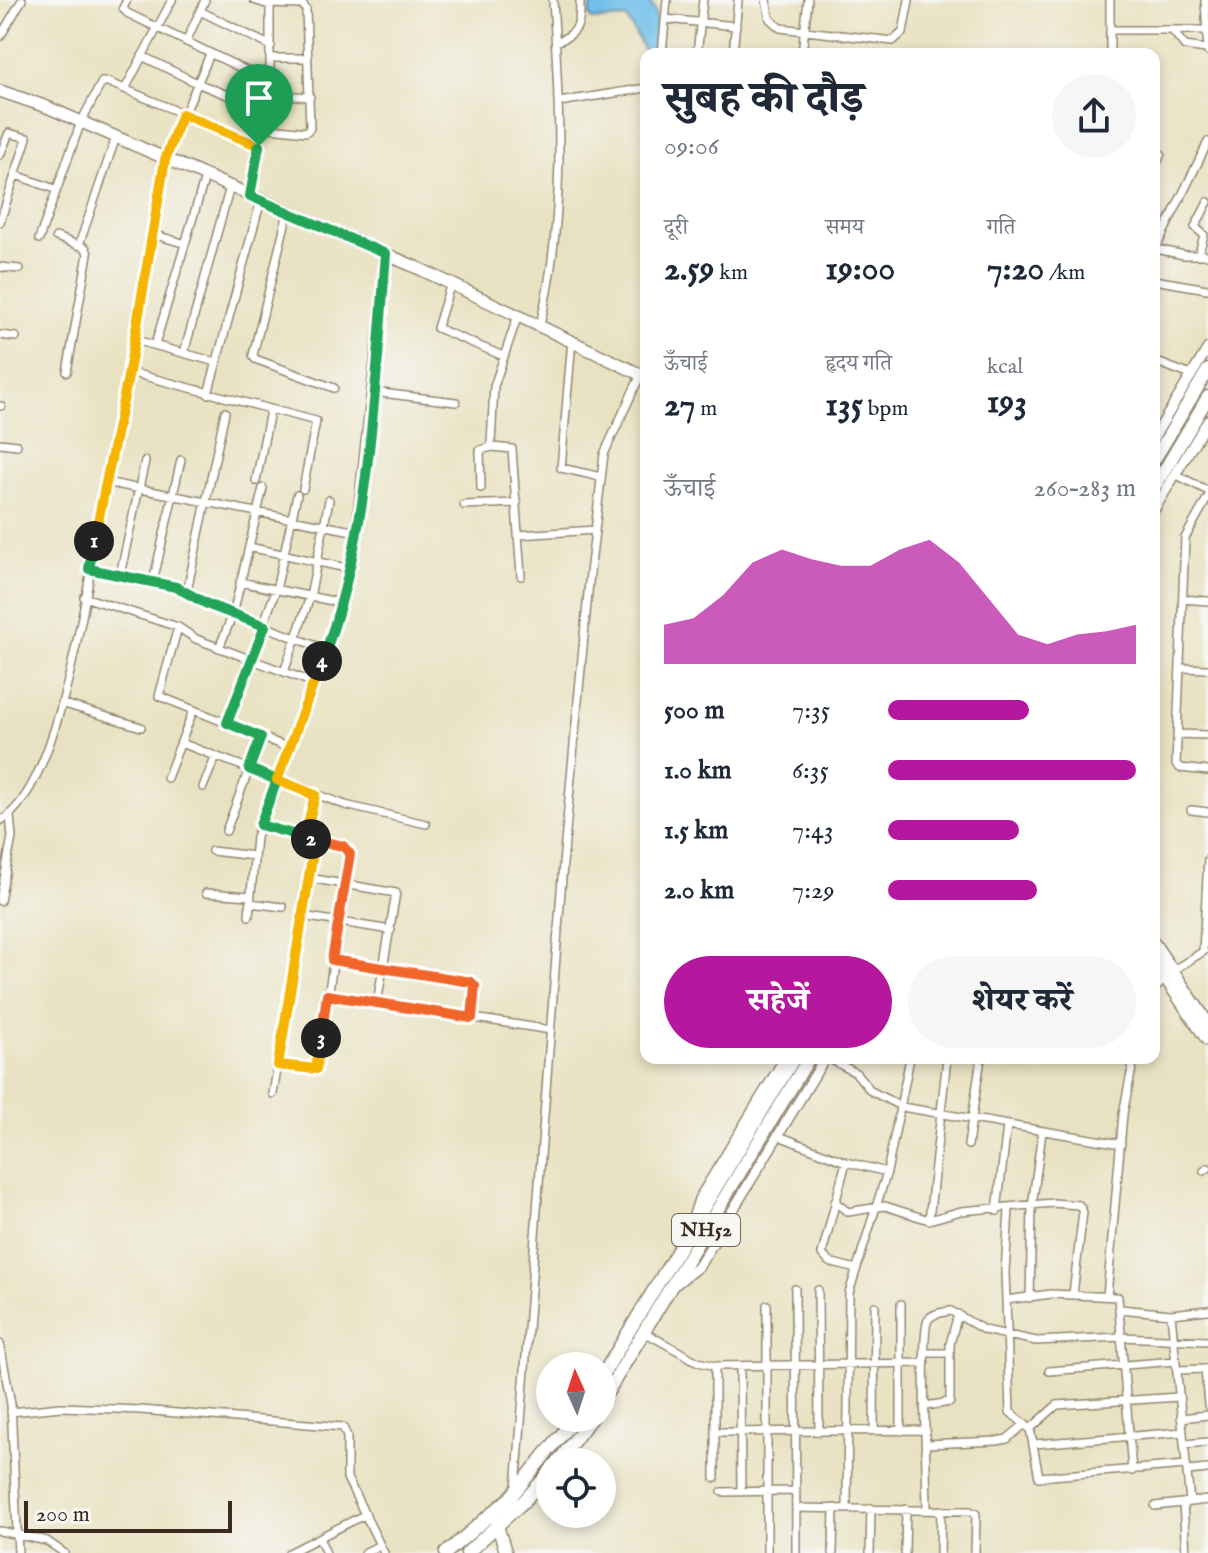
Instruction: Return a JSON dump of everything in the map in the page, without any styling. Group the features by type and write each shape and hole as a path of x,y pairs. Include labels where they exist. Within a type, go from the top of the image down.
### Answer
{"highway":[{"path":"1160,450 1208,370"},
{"path":"1160,478 1208,397"},
{"path":"1160,956 1208,1040"},
{"path":"1160,967 1208,1024"},
{"name":"NH52","path":"616,1353 790,1064"},
{"name":"NH52","path":"616,1378 805,1064"},
{"path":"467,1553 564,1432"},
{"path":"446,1553 496,1520 536,1484"}],"main road":[{"path":"0,91 81,122 386,254 640,373"},
{"path":"496,1520 506,1553"}],"street":[{"path":"0,37 22,0"},
{"path":"127,0 124,11 270,82"},
{"path":"125,89 172,0"},
{"path":"186,42 205,0"},
{"path":"254,0 305,6 309,131 262,127"},
{"path":"540,325 556,244 561,184 553,0"},
{"path":"556,42 579,30 580,0"},
{"path":"663,48 667,0"},
{"path":"698,48 703,0"},
{"path":"734,48 738,0"},
{"path":"766,0 770,19 776,26 805,33 898,40 903,32 909,0"},
{"path":"803,48 808,0"},
{"path":"1110,0 1110,48"},
{"path":"1172,30 1185,46 1207,50 1205,0"},
{"path":"208,394 256,198 259,146 270,82 270,2"},
{"path":"200,11 271,46"},
{"path":"666,19 736,26"},
{"path":"1110,30 1206,30"},
{"path":"0,821 10,816 40,773 61,703 129,372 165,160 210,54"},
{"path":"142,56 197,83 265,110"},
{"path":"271,58 308,58"},
{"path":"39,239 81,122 102,82 259,146"},
{"path":"559,102 640,89"},
{"path":"267,94 310,97"},
{"path":"0,155 9,133 27,138 0,222"},
{"path":"79,245 116,137"},
{"path":"1160,240 1208,142"},
{"path":"1198,161 1208,166"},
{"path":"16,175 55,189"},
{"path":"155,345 205,177"},
{"path":"184,353 230,187"},
{"path":"1160,251 1184,255 1204,254 1204,235 1195,227 1208,202"},
{"path":"288,212 253,355 255,359 334,388"},
{"path":"152,234 183,243"},
{"path":"56,237 79,245 88,254 67,372"},
{"path":"249,916 260,825 327,650 351,569 386,254"},
{"path":"0,267 20,269"},
{"path":"1160,281 1207,288 1200,299"},
{"path":"451,283 437,328 503,356"},
{"path":"492,447 492,394 518,315"},
{"path":"0,335 16,337"},
{"path":"135,340 216,362"},
{"path":"572,340 561,468 601,477"},
{"path":"1160,427 1208,348"},
{"path":"1160,363 1191,375"},
{"path":"129,372 316,421 276,590 227,723"},
{"path":"516,1491 551,1030 595,530 604,454 640,383"},
{"path":"373,392 456,402"},
{"path":"256,481 270,411"},
{"path":"187,591 225,412"},
{"path":"1160,500 1208,420"},
{"path":"0,443 17,445"},
{"path":"481,488 480,450 492,447 512,449 521,576"},
{"path":"153,582 181,460"},
{"path":"120,575 145,461"},
{"path":"1175,474 1208,494 1186,532 1177,734 1178,767 1208,771"},
{"path":"105,482 357,532"},
{"path":"219,648 233,614 263,488"},
{"path":"284,672 298,639 310,597 329,500"},
{"path":"464,505 517,503"},
{"path":"519,535 595,530"},
{"path":"249,547 351,569"},
{"path":"89,569 187,591 209,605 327,650"},
{"path":"240,582 342,603"},
{"path":"84,597 178,627 219,648 314,683"},
{"path":"1183,599 1208,601"},
{"path":"178,627 159,696 289,748"},
{"path":"1181,668 1208,669"},
{"path":"61,703 141,727"},
{"path":"167,778 193,711"},
{"path":"1177,734 1208,735"},
{"path":"226,831 261,737"},
{"path":"181,743 315,795 426,824"},
{"path":"203,787 216,756"},
{"path":"305,837 315,795"},
{"path":"1191,810 1208,812"},
{"path":"0,901 12,837 10,816"},
{"path":"260,825 349,850 316,1069 278,1065"},
{"path":"273,1094 315,840"},
{"path":"212,851 254,856"},
{"path":"1160,983 1206,950 1208,859"},
{"path":"309,878 396,893 377,1003"},
{"path":"206,893 283,907"},
{"path":"302,916 391,930"},
{"path":"332,960 473,984 472,1018"},
{"path":"327,995 551,1030"},
{"path":"689,1232 699,1199 781,1064"},
{"path":"672,1286 699,1266 823,1064"},
{"path":"839,1064 856,1073 871,1091 902,1107 1121,1144"},
{"path":"847,1508 847,1304 887,1172 909,1064"},
{"path":"929,1220 946,1064"},
{"path":"968,1145 980,1064"},
{"path":"1107,1296 1121,1144 1133,1064"},
{"path":"997,1211 1007,1126"},
{"path":"1030,1298 1032,1207 1042,1132"},
{"path":"779,1136 846,1162 887,1172"},
{"path":"846,1162 823,1257 856,1269"},
{"path":"835,1202 848,1212 877,1207 929,1220 961,1211 1009,1210 1053,1203 1082,1208 1073,1294"},
{"path":"1009,1210 1006,1300 1010,1412 1028,1426 1034,1444 1037,1473 1043,1478 1208,1469"},
{"path":"795,1289 796,1553"},
{"path":"818,1290 819,1432"},
{"path":"1006,1300 1073,1294 1118,1297 1132,1471"},
{"path":"901,1304 901,1431"},
{"path":"767,1305 767,1553"},
{"path":"874,1431 875,1306"},
{"path":"1120,1309 1171,1314 1208,1310"},
{"path":"927,1509 925,1353 928,1319 944,1312 958,1314 976,1327 1036,1341 1122,1337 1208,1341"},
{"path":"926,1406 950,1402 950,1353 958,1314"},
{"path":"1171,1314 1186,1468 1186,1553"},
{"path":"644,1332 698,1362 715,1366 925,1363"},
{"path":"0,1344 12,1422 18,1553"},
{"path":"925,1353 950,1353"},
{"path":"715,1366 715,1478"},
{"path":"1049,1371 1124,1366 1206,1369 1208,1405"},
{"path":"740,1367 741,1492"},
{"path":"926,1444 1007,1439 1057,1405 1179,1397"},
{"path":"11,1412 61,1407 141,1410 343,1427 347,1437 347,1478 382,1549 364,1553"},
{"path":"1181,1418 1208,1415"},
{"path":"1,1422 12,1422"},
{"path":"715,1432 926,1430"},
{"path":"1034,1444 1183,1432"},
{"path":"1184,1444 1208,1442"},
{"path":"722,1492 796,1491"},
{"path":"1155,1506 1208,1500"},
{"path":"796,1508 927,1509 976,1514 975,1553"},
{"path":"833,1553 834,1508"},
{"path":"870,1553 871,1508"},
{"path":"905,1553 906,1509"},
{"path":"940,1553 941,1510"},
{"path":"289,1553 366,1514"},
{"path":"0,1531 17,1532 47,1541 64,1553"},
{"path":"319,1538 326,1553"}],"water":[{"path":"593,0 648,0 655,10 658,48 643,48 627,18 592,20 589,14"}],"route":[{"path":"259,146 182,114 165,160 117,437 106,474 89,569 176,587 209,605 265,626 227,723 261,737 249,769 277,780 260,825 305,837 343,846 349,850 332,960 471,982 475,986 472,1018 327,995 317,1067 313,1070 278,1065 315,840 305,837 315,795 277,780 337,619 351,569 386,254 250,196 259,146"}]}
